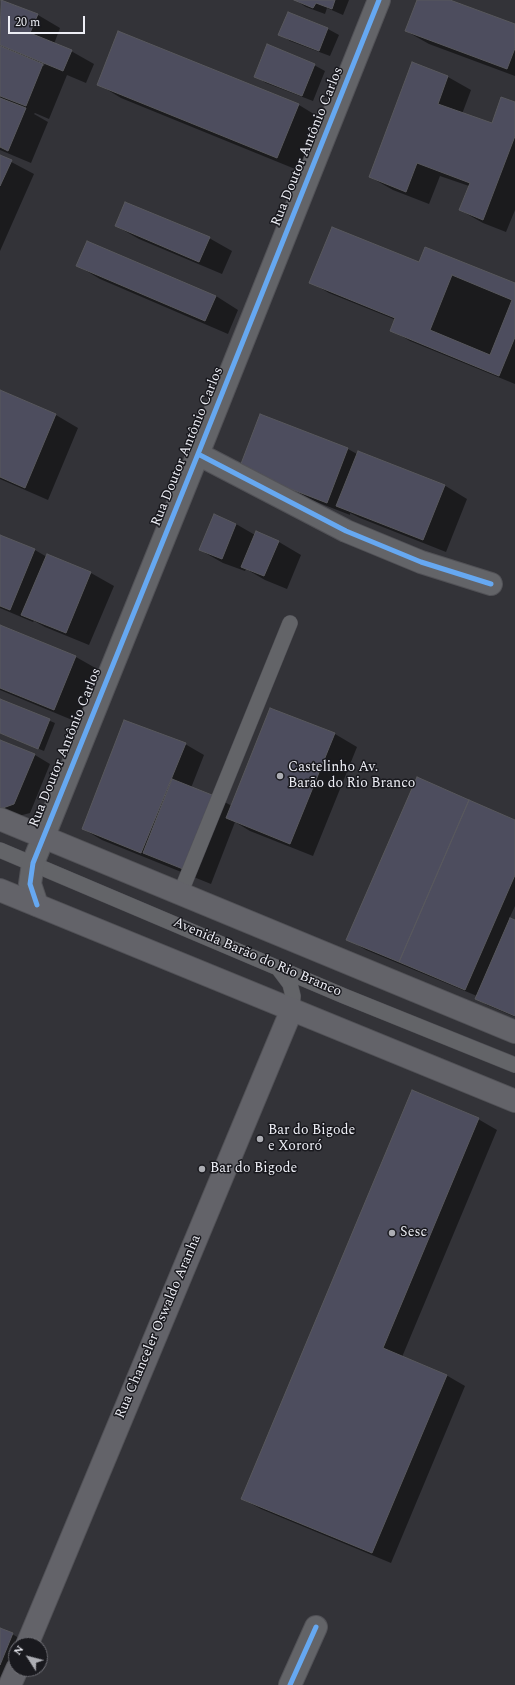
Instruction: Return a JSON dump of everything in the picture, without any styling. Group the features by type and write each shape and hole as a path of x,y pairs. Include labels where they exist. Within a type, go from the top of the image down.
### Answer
{"main road":[{"name":"Avenida Barão do Rio Branco","path":"0,819 515,1032"},
{"path":"0,890 515,1101"},
{"name":"Rua Chanceler Oswaldo Aranha","path":"30,1637 292,1009"}],"street":[{"name":"Rua Doutor Antônio Carlos","path":"37,905 30,884 33,863 379,0"},
{"path":"198,454 346,531 421,562 491,584"},
{"path":"290,1685 316,1627"}],"lane":[{"path":"180,894 290,623"},
{"name":"Avenida Barão do Rio Branco","path":"0,850 277,967 515,1065"},
{"path":"277,967 290,984 293,996 292,1009"}],"building":[{"path":"1,0 38,14 30,33 72,50 63,71 0,45"},
{"path":"294,0 335,0 332,9 316,3 313,8"},
{"path":"417,0 450,0 515,24 515,48 507,69 405,31"},
{"path":"288,12 328,28 319,51 278,35"},
{"path":"118,31 299,104 277,158 97,85"},
{"path":"267,44 315,64 302,96 254,77"},
{"path":"0,46 43,64 26,106 0,96"},
{"path":"412,62 448,76 438,104 492,123 501,97 515,102 515,136 483,220 459,210 470,183 417,163 406,192 369,177"},
{"path":"0,98 26,108 8,151 0,147"},
{"path":"0,155 12,160 0,186"},
{"path":"125,202 210,237 199,262 115,226"},
{"path":"332,227 419,262 425,247 515,283 515,337 499,376 390,331 395,318 309,283"},
{"path":"87,241 216,296 205,321 76,266"},
{"path":"452,275 512,300 490,355 430,330"},
{"path":"0,390 56,414 25,488 0,477"},
{"path":"260,414 348,448 327,503 239,469"},
{"path":"358,451 445,485 423,540 336,506"},
{"path":"214,514 236,524 222,559 199,550"},
{"path":"256,531 279,541 264,576 241,567"},
{"path":"0,535 35,549 10,610 0,606"},
{"path":"47,554 91,572 66,633 21,615"},
{"path":"0,625 76,656 54,710 0,688"},
{"path":"0,699 50,719 38,749 0,733"},
{"name":"Castelinho Av. Barão do Rio Branco","path":"270,708 335,733 290,844 226,818"},
{"path":"124,720 186,743 141,853 82,829"},
{"path":"0,740 35,754 14,804 0,809"},
{"path":"417,777 469,800 399,962 346,940"},
{"path":"172,779 217,797 188,871 143,853"},
{"path":"469,800 515,820 515,875 465,990 399,962"},
{"path":"510,918 515,920 515,1016 475,999"},
{"name":"Sesc","path":"412,1090 479,1118 383,1348 447,1375 372,1553 241,1499"},
{"path":"0,1628 13,1633 11,1637 8,1637 8,1645 0,1665"}],"cycle path":[{"path":"37,905 30,884 33,863 379,0"},
{"path":"198,454 346,531 421,562 491,584"},
{"path":"290,1685 316,1627"}],"place":[{"name":"Castelinho Av. Barão do Rio Branco","path":"280,776"},
{"name":"Bar do Bigode e Xororó","path":"260,1139"},
{"name":"Bar do Bigode","path":"202,1169"},
{"name":"Sesc","path":"392,1233"}]}
